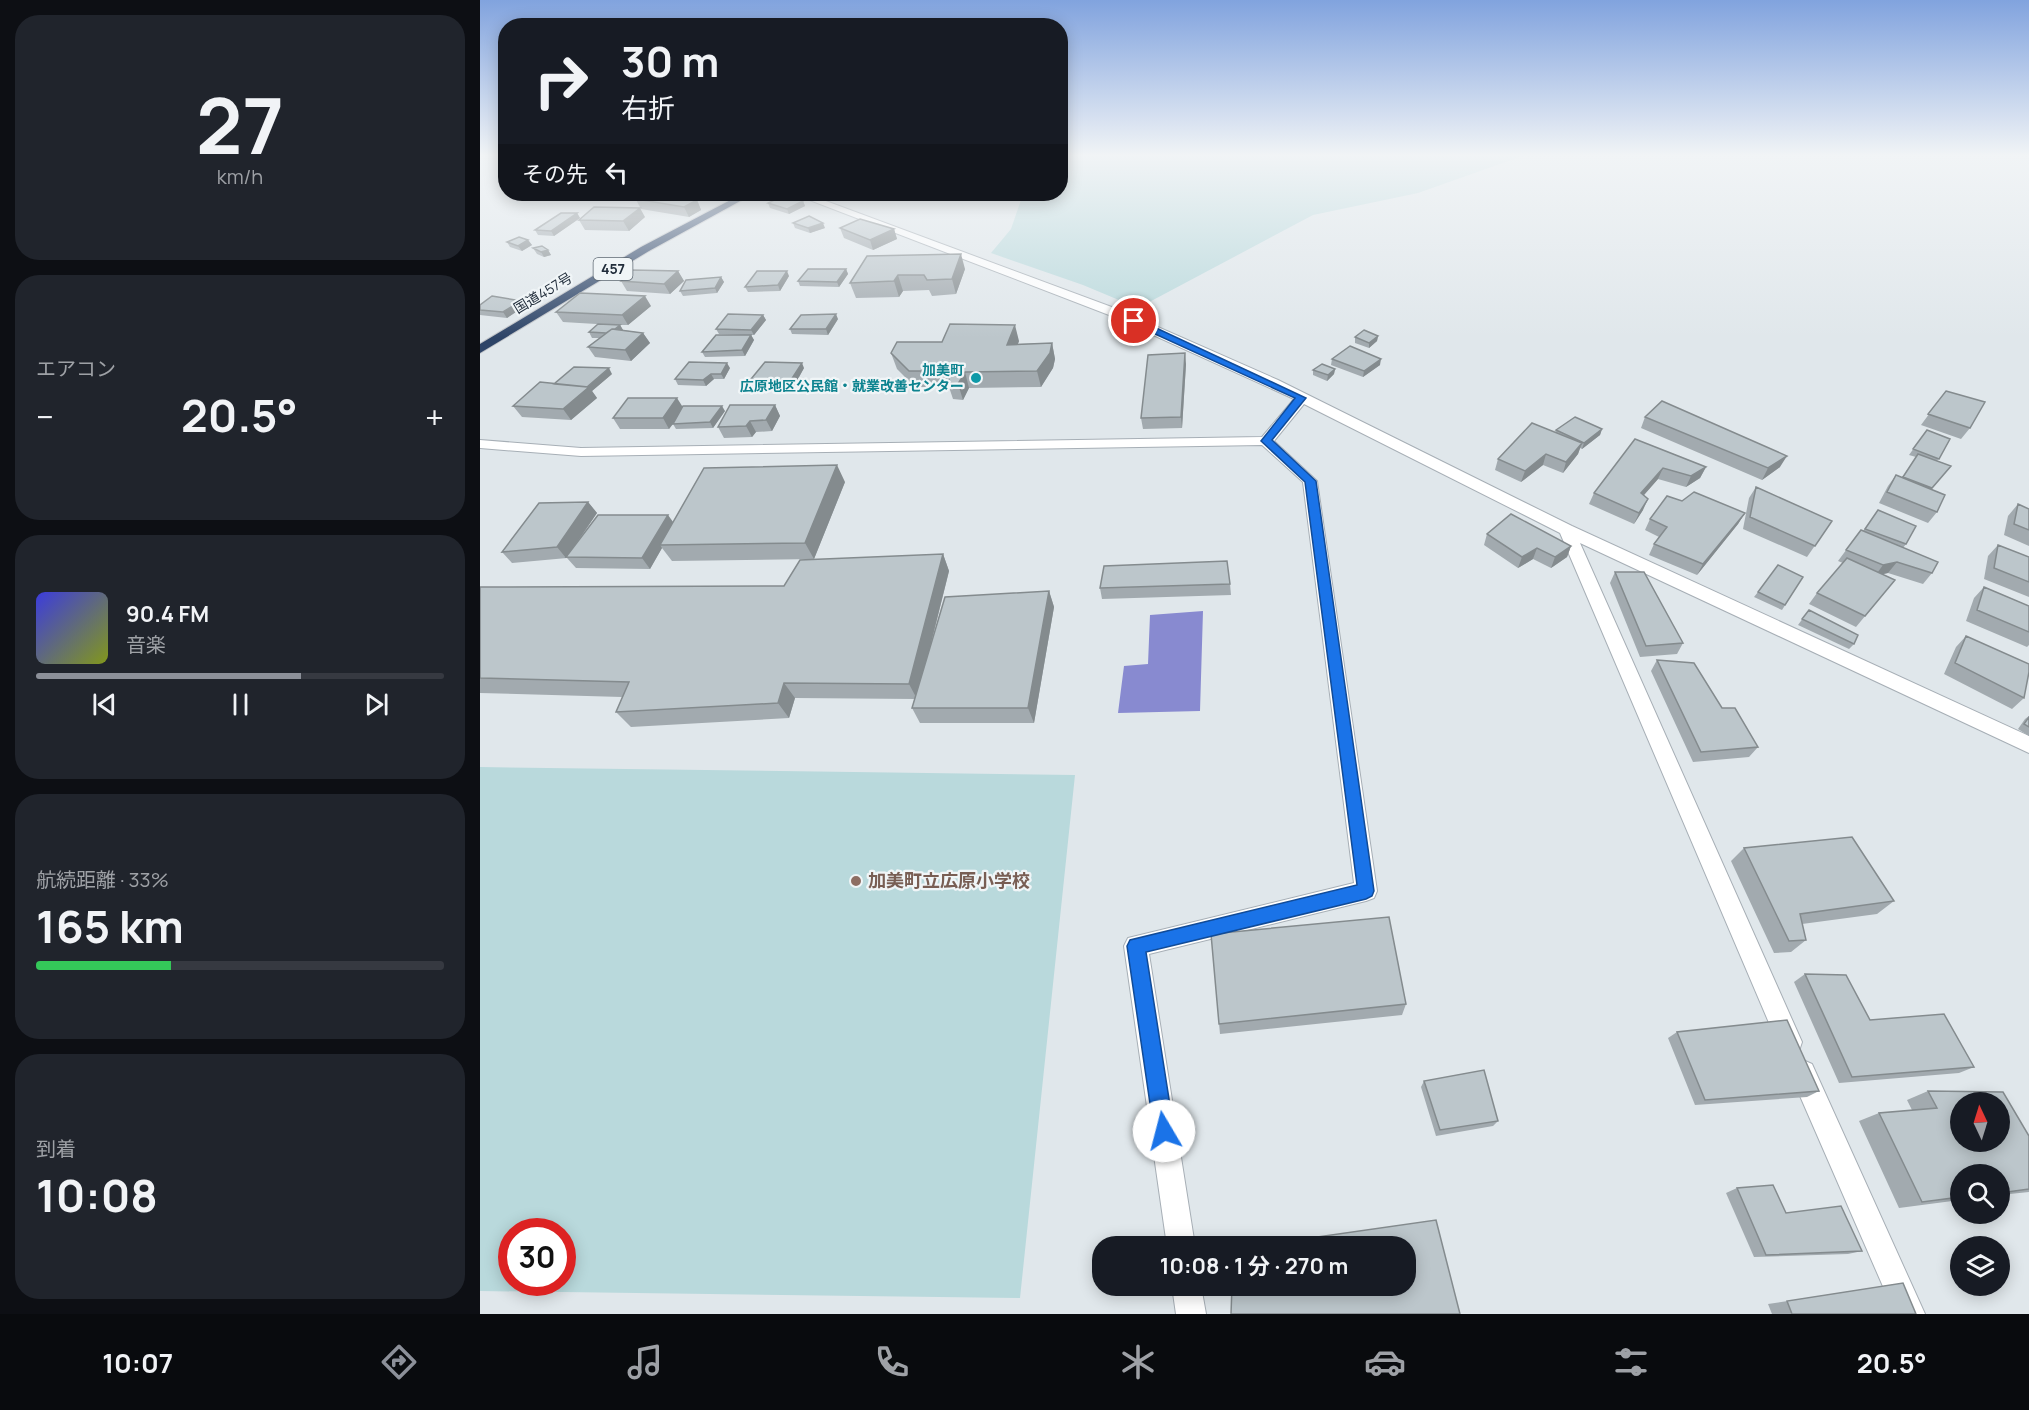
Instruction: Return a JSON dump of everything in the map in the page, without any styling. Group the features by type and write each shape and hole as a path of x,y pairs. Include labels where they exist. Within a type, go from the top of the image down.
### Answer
{"highway":[{"name":"国道457号","path":"481,347 645,249 707,215"}],"street":[{"path":"856,215 1113,312 1301,398 1566,530 2029,744"},
{"path":"1266,441 1301,398"},
{"path":"480,444 581,452 1266,441 1310,481 1366,891 1136,946 1180,1236"},
{"path":"1566,530 1577,560 1910,1314"},
{"path":"1188,1296 1191,1314"}],"shaded area":[{"path":"1016,215 1312,215 1138,308 1083,285 991,253 1011,229"},
{"path":"480,767 1075,775 1020,1298 576,1292 576,1218 498,1218 498,1291 480,1291"}],"water":[{"path":"1203,611 1200,711 1118,713 1124,666 1148,664 1150,615"}],"building":[{"path":"557,215 574,215 551,231 535,230"},
{"path":"584,215 630,215 623,221 579,220"},
{"path":"809,216 823,223 808,228 793,223"},
{"path":"860,219 894,229 870,240 840,228"},
{"path":"519,237 528,240 518,246 507,242"},
{"path":"542,246 548,250 541,252 533,248"},
{"path":"961,254 952,279 927,280 924,275 898,275 894,281 850,283 867,256"},
{"path":"808,269 846,269 837,282 798,281"},
{"path":"633,270 678,271 664,284 621,281"},
{"path":"757,271 787,271 778,285 745,287"},
{"path":"721,277 715,288 680,291 686,280"},
{"path":"580,293 645,296 622,315 556,312"},
{"path":"492,296 521,301 503,312 480,310 480,305"},
{"path":"728,314 763,315 751,330 716,329"},
{"path":"836,314 826,329 790,329 801,315"},
{"path":"598,324 620,325 606,333 589,332"},
{"path":"950,324 1015,325 1007,345 1052,343 1050,353 1037,371 965,372 958,384 948,383 951,371 909,371 891,353 897,342 942,342"},
{"path":"612,329 643,333 625,350 588,347"},
{"path":"1364,330 1378,336 1369,343 1355,337"},
{"path":"716,335 751,335 742,350 702,352"},
{"path":"1350,346 1381,359 1364,371 1332,359"},
{"path":"1185,353 1181,417 1141,418 1148,355"},
{"path":"689,362 727,363 721,374 711,374 703,380 675,379"},
{"path":"765,362 802,363 791,380 751,379"},
{"path":"1322,364 1335,369 1328,375 1313,370"},
{"path":"574,367 609,368 587,387 554,384"},
{"path":"540,382 589,387 563,409 513,406"},
{"path":"1946,391 1985,402 1970,428 1928,414"},
{"path":"628,398 677,398 663,418 613,418"},
{"path":"1662,401 1787,456 1768,468 1645,417"},
{"path":"730,405 775,405 766,420 750,421 746,426 718,427"},
{"path":"683,406 722,406 710,422 673,424"},
{"path":"1575,417 1602,429 1584,443 1556,430"},
{"path":"1532,423 1582,443 1566,462 1546,454 1525,471 1498,459"},
{"path":"1927,430 1950,439 1939,459 1913,449"},
{"path":"1635,439 1706,467 1691,476 1663,468 1641,493 1648,499 1639,513 1594,493"},
{"path":"1918,454 1951,466 1932,488 1903,477"},
{"path":"837,465 805,543 660,545 704,468"},
{"path":"1896,475 1945,495 1937,512 1887,492"},
{"path":"1756,487 1832,521 1815,546 1750,517"},
{"path":"1694,492 1745,513 1703,564 1654,544 1667,527 1650,519 1667,496 1682,501"},
{"path":"588,502 557,547 502,552 539,503"},
{"path":"2018,504 2029,509 2029,530 2014,524"},
{"path":"1878,510 1916,526 1906,544 1865,529"},
{"path":"1511,514 1571,546 1555,557 1537,548 1522,557 1487,534"},
{"path":"598,515 668,515 642,558 566,557"},
{"path":"1861,530 1938,562 1932,573 1897,562 1883,565 1846,550"},
{"path":"1998,545 2029,557 2029,582 1994,568"},
{"path":"943,554 909,684 784,683 778,703 616,712 629,682 480,678 480,587 784,586 800,560"},
{"path":"1847,558 1895,580 1865,616 1817,593"},
{"path":"1227,561 1230,584 1100,588 1104,566"},
{"path":"1778,565 1803,577 1785,605 1758,592"},
{"path":"1615,572 1644,572 1683,643 1646,646"},
{"path":"1984,587 2029,606 2029,632 1977,610"},
{"path":"1049,591 1028,708 912,708 945,597"},
{"path":"1809,610 1858,635 1854,644 1802,619"},
{"path":"1966,636 2029,664 2024,698 1955,663"},
{"path":"1657,660 1694,663 1722,708 1735,708 1758,747 1701,752"},
{"path":"2029,717 2029,727 2024,724"},
{"path":"1852,837 1894,901 1800,914 1806,940 1789,941 1744,848"},
{"path":"1389,917 1406,1004 1219,1024 1211,934"},
{"path":"1805,974 1846,975 1870,1020 1944,1014 1974,1067 1852,1077"},
{"path":"1787,1020 1819,1091 1705,1100 1677,1032"},
{"path":"1484,1070 1498,1121 1440,1130 1424,1081"},
{"path":"1928,1091 2003,1092 1950,1092 1950,1152 2010,1152 2010,1104 2029,1136 2029,1189 2010,1192 2010,1164 1950,1164 1950,1198 1922,1202 1879,1113 1937,1108"},
{"path":"1773,1185 1786,1213 1841,1206 1862,1251 1766,1255 1737,1188"},
{"path":"1436,1220 1460,1314 1231,1314 1232,1296 1416,1296 1416,1236 1324,1236"},
{"path":"1903,1283 1916,1314 1792,1314 1787,1301"}],"place":[{"name":"加美町 広原地区公民館・就業改善センター","path":"976,378"},
{"name":"加美町立広原小学校","path":"856,881"}],"route":[{"path":"1134,321 1273,383 1301,398 1266,441 1310,481 1366,891 1136,946 1164,1131"}]}
